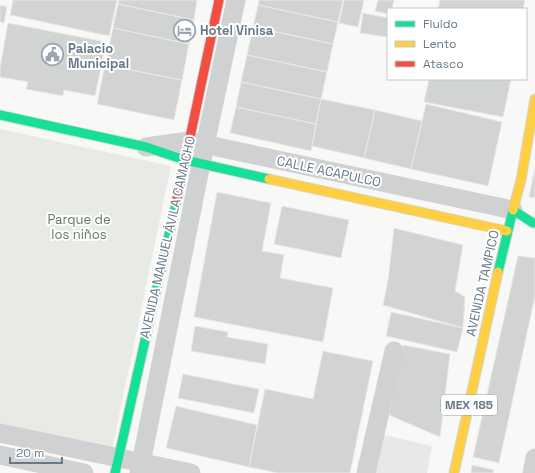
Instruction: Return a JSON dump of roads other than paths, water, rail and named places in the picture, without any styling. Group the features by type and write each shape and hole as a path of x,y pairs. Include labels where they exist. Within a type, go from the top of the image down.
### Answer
{"street":[{"name":"AVENIDA MANUEL ÁVILA CAMACHO","path":"140,468 197,143 219,0"},
{"name":"AVENIDA MANUEL ÁVILA CAMACHO","path":"197,143 236,0"},
{"name":"AVENIDA TAMPICO","path":"454,473 507,231 521,180 535,100"},
{"name":"CALLE ACAPULCO","path":"0,115 146,146 193,162 507,231"},
{"name":"CALLE ACAPULCO","path":"146,146 197,143 513,210"},
{"name":"AVENIDA MANUEL ÁVILA CAMACHO","path":"117,465 193,162"},
{"path":"513,210 534,223"},
{"path":"507,231 534,223"},
{"path":"366,473 394,351"},
{"path":"0,433 117,465 191,473"},
{"path":"0,456 84,473"},
{"path":"532,473 535,458"}],"place":[{"name":"Hotel Vinisa","path":"185,30"},
{"name":"Palacio Municipal","path":"53,55"}],"park label":[{"name":"Parque de los niños","path":"79,226"}]}
